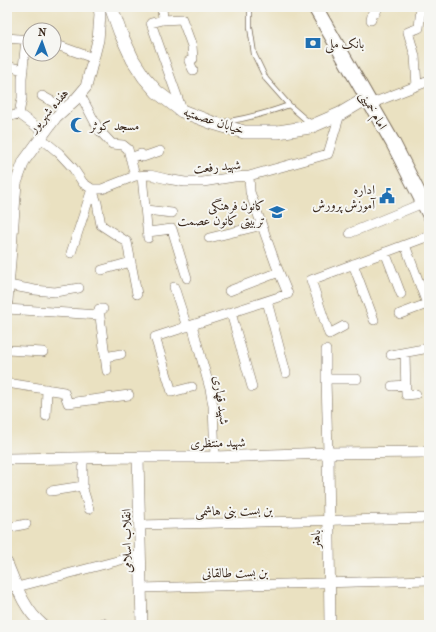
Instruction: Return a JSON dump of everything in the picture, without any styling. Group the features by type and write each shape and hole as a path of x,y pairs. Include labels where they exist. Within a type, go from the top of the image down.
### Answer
{"main road":[{"name":"خیابان عصمتیه","path":"111,7 120,32 133,60 144,77 157,92 182,111 217,124 244,132 278,132 310,127 368,101"},
{"name":"امام خمینی","path":"315,7 393,144 426,209"}],"street":[{"name":"هفده شهریور","path":"7,301 12,183 24,161 56,117 75,100 86,87 98,40 100,15 99,7"},
{"path":"162,7 163,20"},
{"path":"371,20 373,11 376,12 378,7"},
{"path":"416,86 415,56 408,32 418,28 421,7"},
{"path":"182,111 151,23 163,20 182,20 192,46 192,59 189,61 193,70"},
{"path":"7,38 22,39"},
{"path":"62,47 93,58"},
{"path":"18,114 22,98 22,78 25,62"},
{"path":"7,66 23,70"},
{"path":"368,101 429,81"},
{"path":"80,94 99,130 112,144 123,145 128,150 138,176 146,210 148,235 172,229 187,278"},
{"path":"42,96 66,109"},
{"path":"7,117 18,114"},
{"path":"18,114 43,136 73,168 84,184 92,189 97,203 101,225 127,242 137,294"},
{"name":"شهید رفعت","path":"92,189 102,189 138,176 150,175 179,181 203,182 249,176 328,154 340,114"},
{"path":"130,158 141,154 143,157 160,151"},
{"path":"192,387 172,392 155,337 288,294 250,192 249,176"},
{"path":"71,253 92,189"},
{"path":"350,232 426,209"},
{"path":"146,210 172,213"},
{"path":"209,238 262,225"},
{"path":"344,326 329,334 311,280 429,236"},
{"path":"400,314 428,304 405,245"},
{"path":"385,252 401,294"},
{"path":"102,270 130,262"},
{"path":"353,264 374,320"},
{"path":"229,291 279,272"},
{"name":"شهید قهاری","path":"174,287 210,389 213,406 215,457"},
{"path":"7,290 56,292 80,288"},
{"path":"267,301 286,373"},
{"path":"7,309 101,312 107,371"},
{"path":"231,313 252,388"},
{"path":"391,355 429,348"},
{"path":"7,350 43,352"},
{"path":"326,350 328,453"},
{"path":"405,353 406,395 416,394"},
{"path":"105,357 121,354"},
{"path":"326,379 358,379"},
{"path":"7,383 64,392 68,403 129,395"},
{"path":"392,386 406,385"},
{"path":"46,416 47,389"},
{"name":"شهید منتظری","path":"7,459 215,457 328,453 429,452"},
{"name":"باهنر","path":"328,453 330,625"},
{"name":"انقلاب اسلامی","path":"138,457 142,625"},
{"path":"83,458 83,489 89,509"},
{"path":"51,491 83,486"},
{"name":"بن بست بنی هاشمی","path":"139,525 429,518"},
{"path":"7,528 26,524"},
{"path":"12,586 140,555"},
{"path":"7,563 12,586 30,611 37,624"},
{"name":"بن بست طالقانی","path":"141,588 429,580"}],"lane":[{"path":"250,7 250,27 254,54 266,79 289,105 314,125"},
{"path":"217,124 266,113 289,105"}],"path":[{"path":"7,32 10,7"}],"place":[{"name":"بانک ملی","path":"313,43"},
{"name":"مسجد کوثر","path":"78,125"},
{"name":"اداره آموزش پرورش","path":"387,196"},
{"name":"کانون فرهنگی تربیتی کانون عصمت","path":"277,212"}]}
